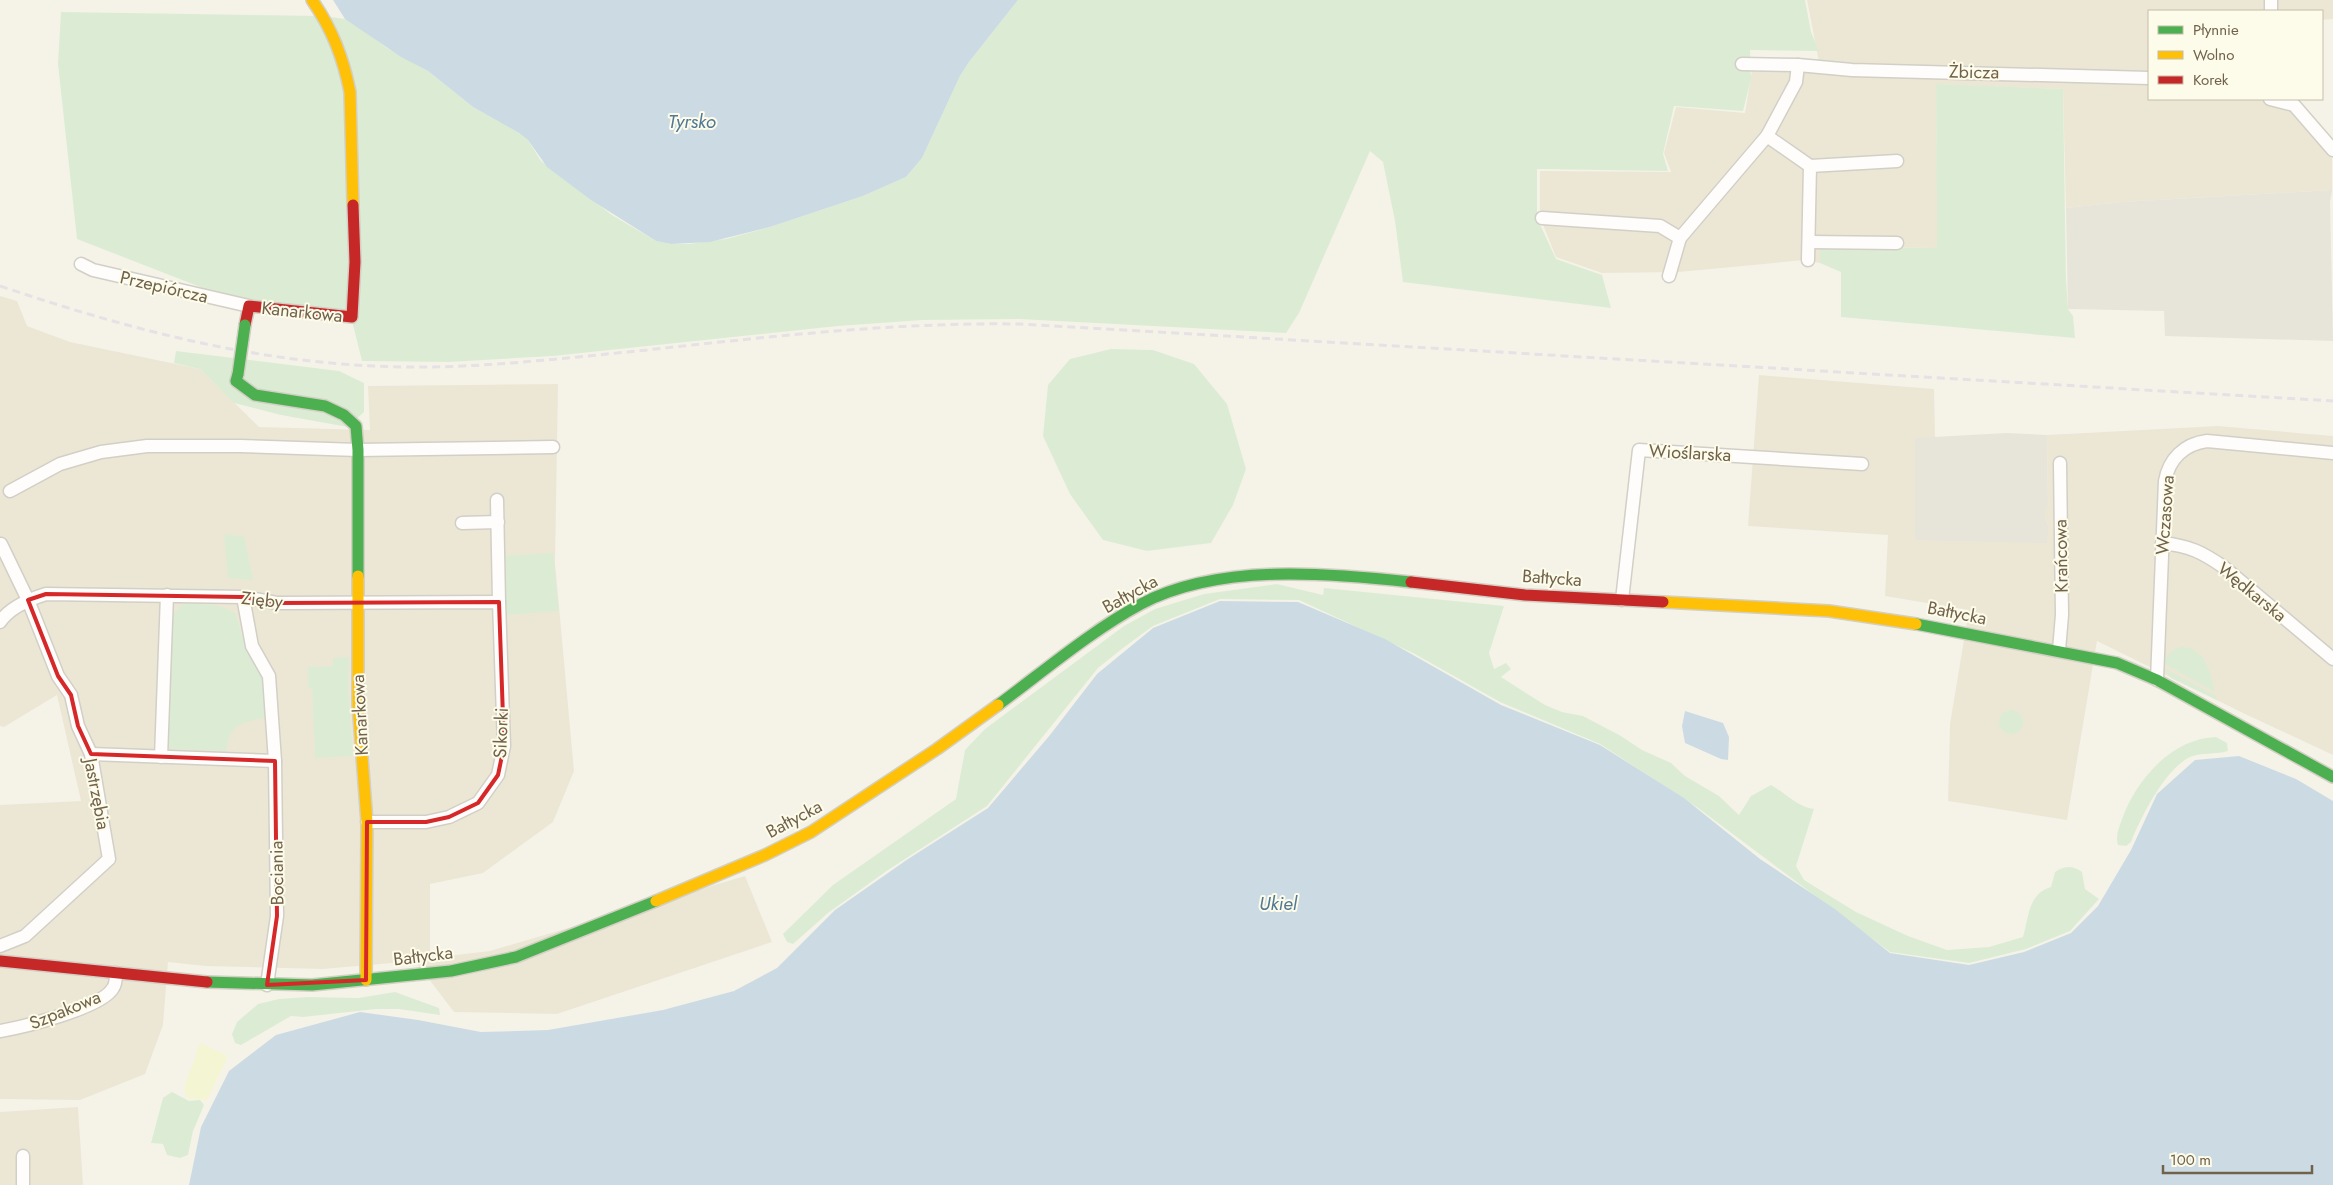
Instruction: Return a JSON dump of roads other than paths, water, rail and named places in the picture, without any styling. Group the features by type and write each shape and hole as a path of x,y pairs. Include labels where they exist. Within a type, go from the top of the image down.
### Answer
{"main road":[{"name":"Kanarkowa","path":"312,0 337,38 346,66 350,92 355,262 352,317 249,306 236,382 255,394 325,406 344,415 356,426 358,450 358,704 367,822 366,980"},
{"name":"Bałtycka","path":"0,961 116,973 266,985 312,985 459,969 516,957 592,928 789,844 832,820 922,759 1128,612 1155,597 1177,589 1226,579 1316,573 1525,594 1851,613 2059,650 2117,663 2157,680 2333,777"}],"street":[{"name":"Żbicza","path":"1742,64 1798,65 1852,70 2148,78"},
{"path":"1669,276 1680,238 1767,136 1796,82 1798,65"},
{"path":"2287,101 2294,105 2333,150"},
{"path":"1767,136 1810,166 1896,162"},
{"path":"1808,260 1810,242 1810,166"},
{"path":"1542,218 1660,226 1680,238"},
{"path":"1810,242 1897,243"},
{"name":"Przepiórcza","path":"81,264 93,270 249,306"},
{"name":"Wczasowa","path":"2157,680 2162,543 2168,467 2177,455 2197,442 2207,440 2333,453"},
{"path":"10,491 60,464 101,452 147,446 240,446 358,450 553,447"},
{"name":"Wioślarska","path":"1622,600 1638,450 1862,464"},
{"name":"Krańcowa","path":"2059,650 2062,615 2060,463"},
{"name":"Sikorki","path":"367,822 426,822 449,817 478,803 498,775 504,746 497,500"},
{"path":"462,523 498,522"},
{"name":"Wędkarska","path":"2162,543 2186,546 2214,560 2333,659"},
{"name":"Jastrzębia","path":"0,946 25,936 109,858 90,754 78,726 71,696 58,676 28,600 1,544"},
{"name":"Zięby","path":"0,622 4,616 28,600 46,594 243,597 277,603 358,601"},
{"path":"161,757 167,595"},
{"name":"Bociania","path":"243,597 252,646 269,676 275,761 277,916 266,985"},
{"path":"358,601 499,602"},
{"path":"90,754 275,761"},
{"name":"Szpakowa","path":"0,1031 27,1026 103,998 113,988 116,973"},
{"path":"23,1156 24,1185"}],"water":[{"name":"Tyrsko","path":"333,0 1018,0 960,76 922,158 906,177 863,196 770,227 710,242 671,244 656,241 591,200 547,167 528,140 519,133 473,107 428,71 401,57 345,19"},
{"name":"Ukiel","path":"1220,601 1298,602 1385,639 1501,705 1600,745 1684,798 1760,859 1835,909 1890,953 1969,965 2024,952 2071,933 2098,906 2131,850 2157,794 2195,760 2239,756 2296,779 2333,801 2333,1185 189,1185 201,1127 229,1071 276,1035 360,1012 418,1020 481,1032 548,1030 663,1010 734,991 777,968 835,910 908,859 988,808 1050,735 1097,674 1153,628"},
{"path":"1685,711 1723,723 1729,737 1728,760 1721,759 1685,743 1682,726"}],"railway":[{"path":"0,286 100,317 200,343 301,360 352,365 405,367 489,365 873,328 1021,324 2333,401"}]}
